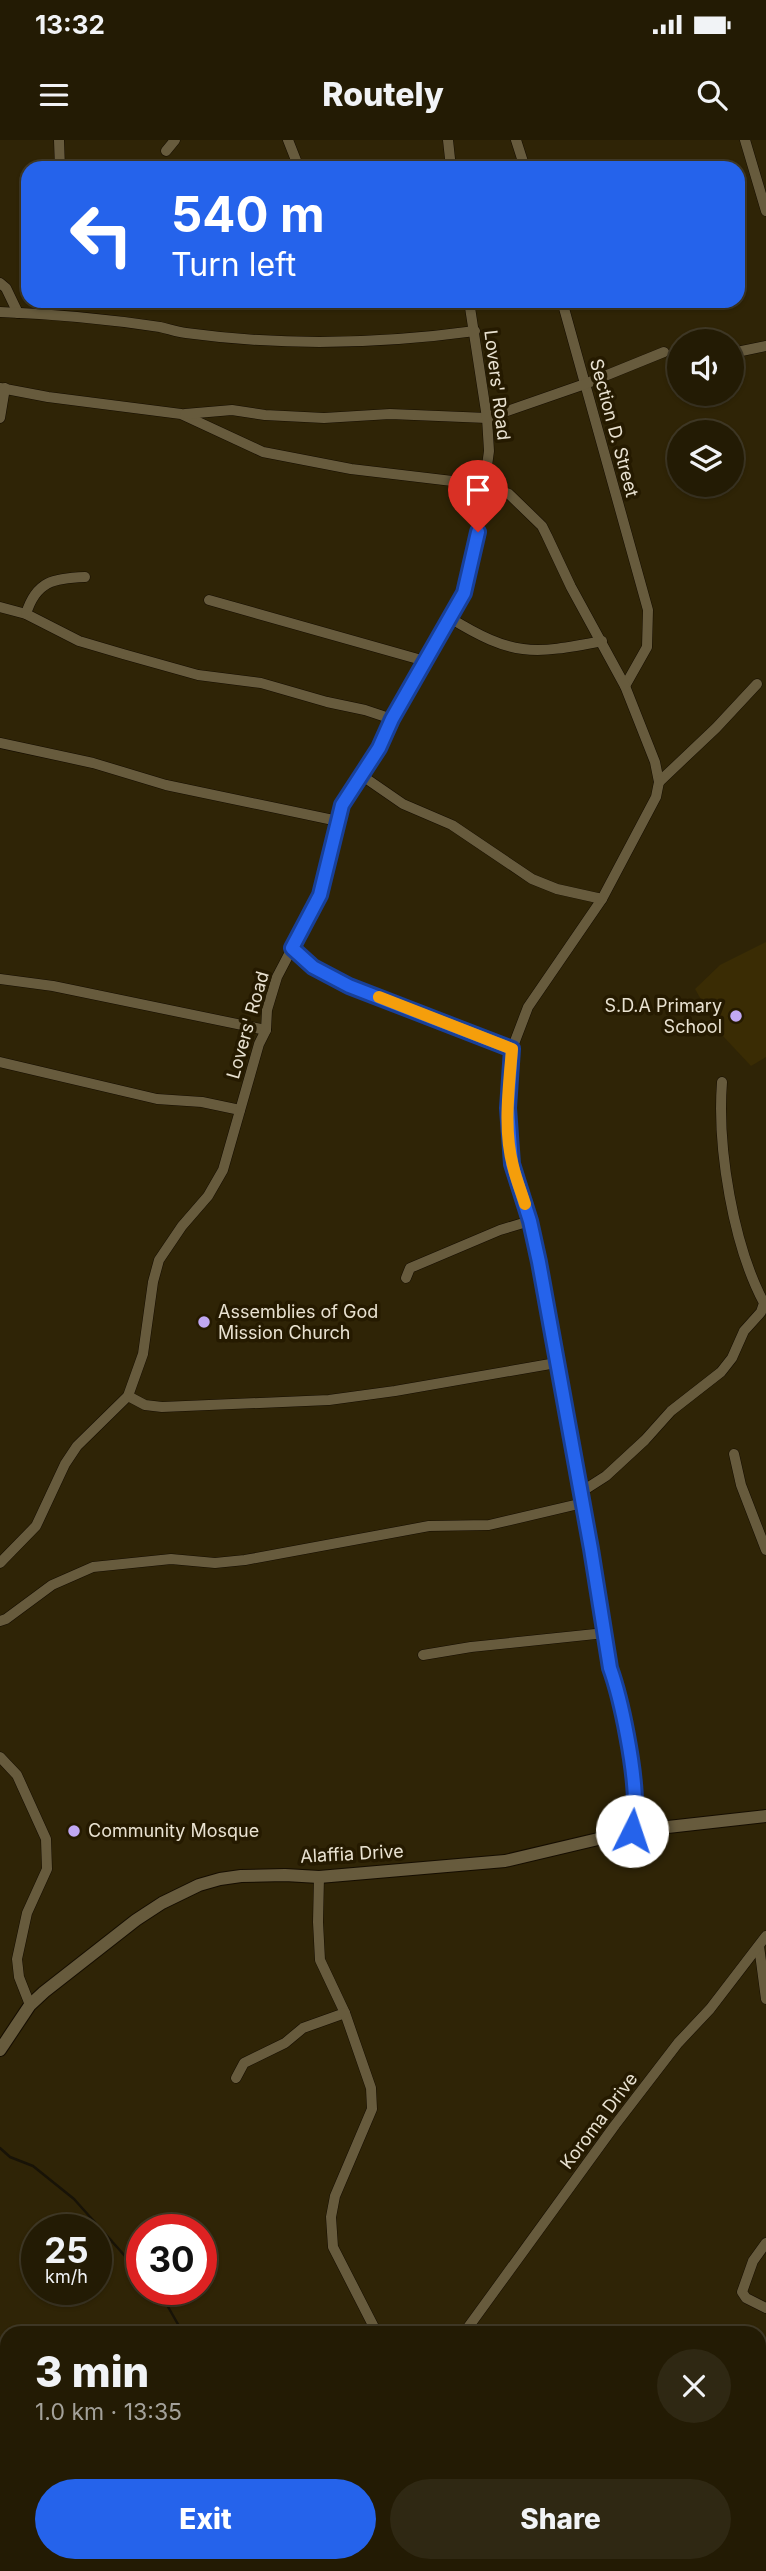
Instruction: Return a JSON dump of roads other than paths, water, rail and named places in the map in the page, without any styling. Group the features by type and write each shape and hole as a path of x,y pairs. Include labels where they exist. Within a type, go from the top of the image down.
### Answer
{"street":[{"path":"59,140 60,161"},
{"path":"166,151 175,140"},
{"path":"288,140 296,161"},
{"path":"448,140 451,161"},
{"path":"516,140 523,161"},
{"path":"745,140 766,211"},
{"path":"0,283 6,288 18,313"},
{"path":"55,308 55,314"},
{"name":"Lovers' Road","path":"0,1563 36,1526 65,1464 77,1446 128,1396 143,1354 153,1282 159,1260 182,1226 218,1182 228,1156 259,1044 266,1030 267,1010 274,987 320,895 342,805 379,748 392,719 464,593 478,532 489,450 487,418 470,308"},
{"name":"Section D. Street","path":"564,308 648,610 647,647 625,686"},
{"path":"0,312 55,314 162,327 185,333 277,340 420,339 475,331"},
{"path":"744,351 766,346"},
{"path":"0,418 3,388 48,397 181,414 232,410 324,418 390,414 487,418 585,384 664,352"},
{"path":"181,414 262,452 352,469 486,485 509,495 542,526 625,686 654,762 659,782 656,797 602,899 528,1007 512,1049 508,1108 512,1164 530,1221 582,1497 610,1668 616,1685 631,1766 635,1805 632,1831"},
{"path":"26,614 35,593 56,578 85,577"},
{"path":"209,600 425,661"},
{"path":"0,607 26,614 79,640 123,654 198,675 261,683 392,719"},
{"path":"450,618 492,642 534,652 602,641"},
{"path":"659,782 716,728 757,684"},
{"path":"0,743 93,763 166,785 338,821"},
{"path":"361,775 403,804 452,825 532,879 557,889 602,899"},
{"path":"292,948 313,967 349,986 512,1049"},
{"path":"0,979 53,986 266,1030"},
{"path":"0,1062 157,1099 202,1102 240,1110"},
{"path":"0,1621 52,1585 93,1567 172,1559 215,1563 245,1560 429,1525 489,1525 582,1497 645,1440 671,1411 721,1372 732,1358 744,1331 761,1312 764,1303 747,1267 727,1178 721,1124 722,1082"},
{"path":"406,1278 410,1268 500,1230 530,1221"},
{"path":"128,1396 145,1405 162,1407 329,1400 556,1363"},
{"path":"734,1454 741,1485 766,1550"},
{"path":"424,1655 471,1647 605,1633"},
{"path":"0,1757 17,1775 43,1827 46,1839 47,1869 27,1913 17,1959 19,1977 30,2005"},
{"name":"Alaffia Drive","path":"0,2050 30,2005 136,1920 162,1903 199,1885 241,1876 319,1877 505,1861 632,1831 766,1816"},
{"path":"319,1877 317,1922 320,1960 345,2013 371,2088 372,2109 335,2196 331,2217 333,2247 373,2326"},
{"name":"Koroma Drive","path":"469,2326 615,2125 766,1936"},
{"path":"759,1946 766,1999"},
{"path":"236,2078 244,2063 285,2043 303,2028 345,2013"},
{"path":"766,2243 753,2261 742,2292 746,2298 766,2308"}],"waterway":[{"path":"0,2148 10,2157 33,2166 74,2199 126,2257"},
{"path":"167,2305 179,2326"}],"place":[{"name":"S.D.A Primary School","path":"736,1016"},
{"name":"Assemblies of God Mission Church","path":"204,1322"},
{"name":"Community Mosque","path":"74,1831"}]}
